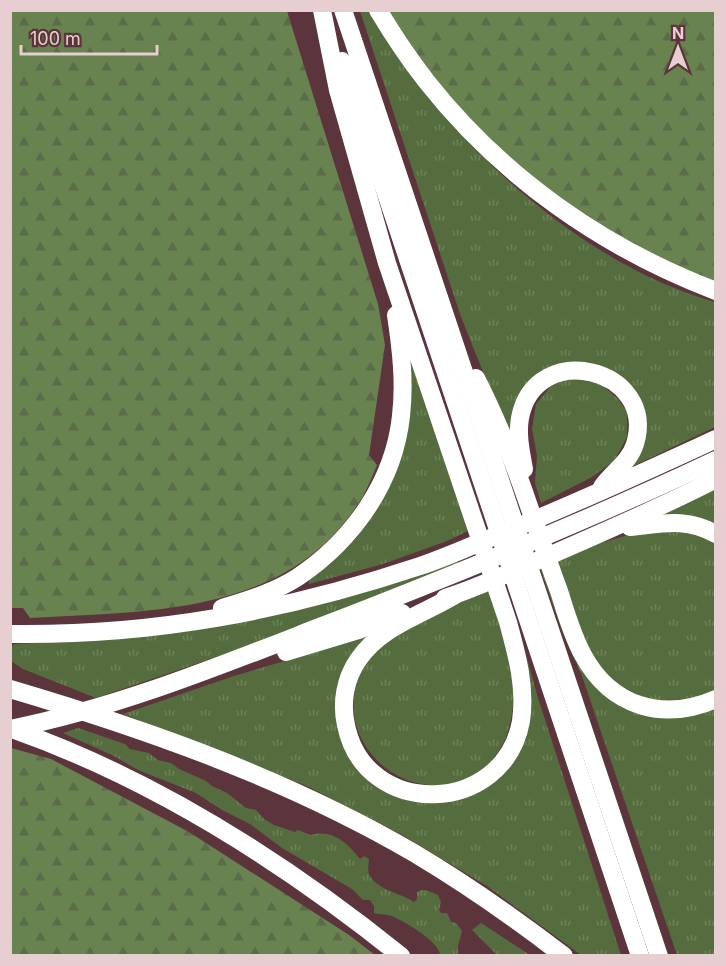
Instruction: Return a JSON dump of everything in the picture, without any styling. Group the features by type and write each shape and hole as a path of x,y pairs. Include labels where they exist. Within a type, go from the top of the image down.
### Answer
{"highway":[{"path":"324,10 338,90 387,263 508,622 520,670 522,691 521,719 517,737 508,754 492,773 482,780 456,792 440,795 420,794 384,781 368,768 348,735 343,712 344,693 349,676 358,660 372,644 395,626 461,593 573,545 610,529 716,479"},
{"path":"324,10 640,956"},
{"path":"343,10 659,956"},
{"path":"378,10 428,83 473,133 528,185 576,221 627,251 678,276 716,291"},
{"path":"163,626 266,594 297,577 323,558 342,540 372,500 394,449 402,402 401,350 387,263"},
{"path":"451,332 495,416 573,633 584,656 597,675 622,697 651,709 685,710 716,699"},
{"path":"526,497 519,439 522,408 540,384 556,374 574,370 592,372 609,378 623,392 636,415 637,432 632,451 625,463 607,480 597,494"},
{"path":"10,634 90,633 163,626 232,616 288,604 378,579 455,552 597,494 716,439"},
{"path":"10,729 85,711 174,682 461,573 716,460"},
{"path":"610,529 675,522 693,524 716,534"},
{"path":"174,682 244,665 349,633 461,593"},
{"path":"10,689 116,722 188,748 268,781 349,819 414,853 471,889 564,956"},
{"path":"10,729 77,755 124,777 214,825 301,880 354,918 401,956"}],"green space":[{"path":"11,11 287,11 378,304 385,345 369,455 377,465 362,498 332,537 296,566 257,586 214,600 123,613 30,618 23,608 11,608"},
{"path":"360,11 370,11 413,78 450,122 506,179 537,205 605,253 641,273 715,302 715,427 627,469 632,395 554,369 510,439 461,317"},
{"path":"387,11 715,11 715,282 676,265 599,223 526,171 461,111 428,70"},
{"path":"403,336 441,442 468,531 383,564 309,584 309,576 330,564 357,537 370,518 397,462"},
{"path":"575,378 600,383 618,399 627,412 627,437 614,461 592,477 541,503 535,483 537,456 532,429 536,404 551,386"},
{"path":"715,485 715,526 664,515 664,512"},
{"path":"675,528 715,541 715,692 709,696 661,704 619,687 590,655 555,562 614,539"},
{"path":"457,560 459,566 296,630 96,698 23,669 11,661 11,647 14,644 95,640"},
{"path":"544,567 607,695 715,706 715,955 677,955 582,676 562,631 540,568"},
{"path":"489,591 507,648 512,677 513,706 509,729 503,744 486,766 469,777 451,784 432,785 413,782 395,774 378,762 365,745 357,728 354,716 354,697 357,681 364,665 374,651 417,620"},
{"path":"520,633 538,698 621,955 581,955 487,886 402,835 309,787 123,714 234,676 366,637 353,656 350,751 426,799 515,751"},
{"path":"78,728 171,763 227,793 246,808 256,810 274,825 295,832 298,830 311,835 326,834 339,839 360,859 364,856 369,859 368,872 372,879 389,891 414,902 417,899 417,892 423,890 438,895 441,902 439,910 441,913 447,913 451,922 456,923 462,931 458,955 438,955 440,954 438,949 420,932 392,916 374,913 374,906 370,900 363,900 352,889 282,848 250,824 196,793 138,770 114,756 63,733"},
{"path":"11,748 51,759 189,832 349,935 375,955 11,955"},
{"path":"481,923 530,955 497,955 472,930"}]}
